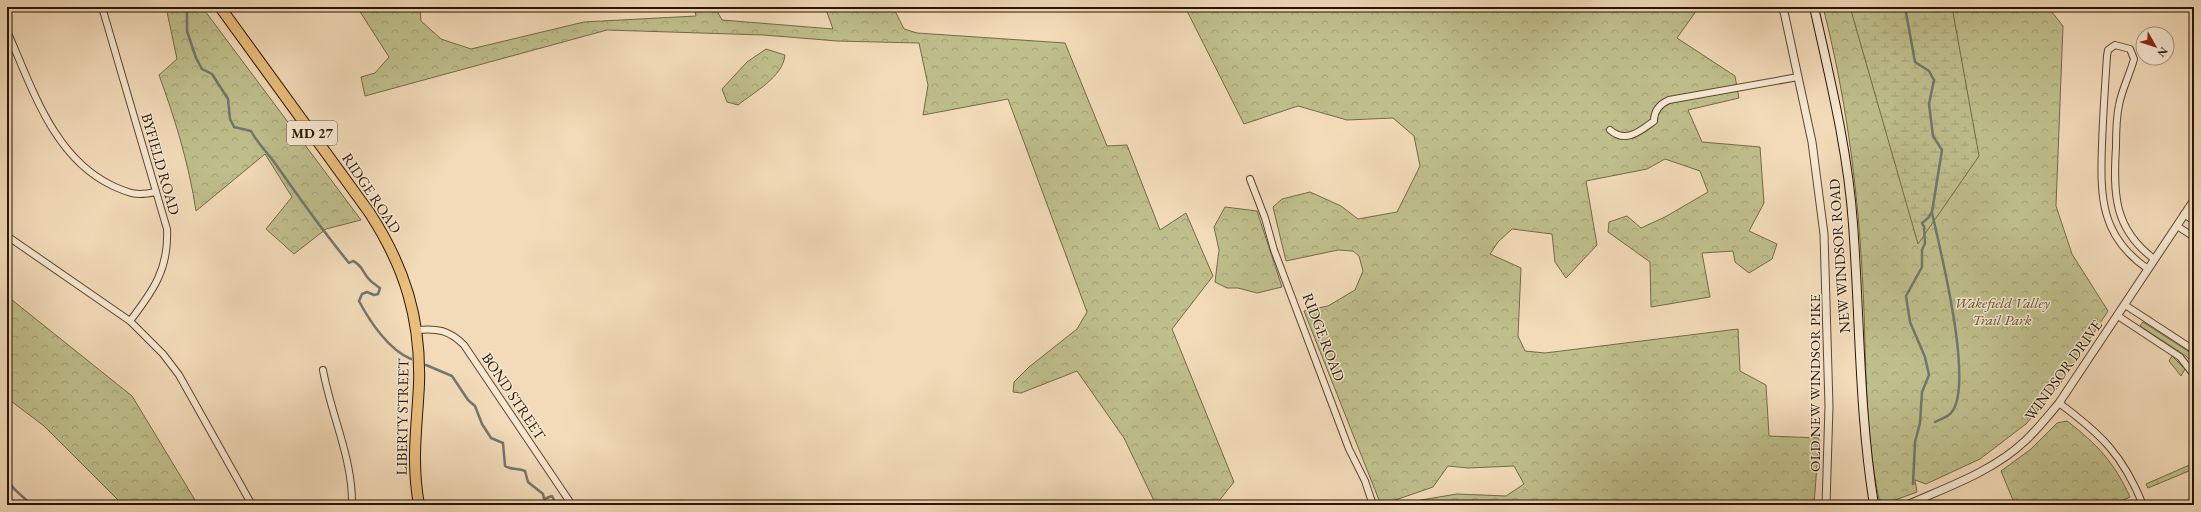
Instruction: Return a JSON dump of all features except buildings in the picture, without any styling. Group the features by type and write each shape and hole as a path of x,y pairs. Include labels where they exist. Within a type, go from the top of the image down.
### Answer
{"highway":[{"name":"RIDGE ROAD","path":"220,7 386,237 404,279 417,330"},
{"name":"LIBERTY STREET","path":"417,330 419,379 414,454 419,505"}],"main road":[{"name":"NEW WINDSOR ROAD","path":"1814,7 1837,111 1853,223 1863,423 1874,505"}],"street":[{"name":"BYFIELD ROAD","path":"102,7 167,229 168,248 163,267 153,291 130,321"},
{"name":"OLD NEW WINDSOR PIKE","path":"1783,7 1798,77 1820,197 1826,261 1829,406 1826,505"},
{"path":"7,31 41,108 58,138 72,156 87,170 103,181 123,190 139,196 156,192"},
{"path":"2148,269 2126,252 2118,242 2110,228 2103,203 2102,157 2107,56 2108,50 2115,45 2130,49 2134,58 2123,88 2117,117 2114,184 2116,202 2119,213 2131,237 2141,249 2154,259"},
{"path":"1610,130 1615,135 1625,137 1640,131 1654,121 1654,115 1659,106 1669,100 1798,77"},
{"name":"RIDGE ROAD","path":"1250,179 1265,218 1274,250 1349,449 1373,505"},
{"name":"WINDSOR DRIVE","path":"1907,505 1958,483 1994,464 2024,442 2059,403 2194,200"},
{"path":"2184,214 2194,221"},
{"path":"2176,226 2194,237"},
{"path":"7,236 130,321 163,354 179,375 252,505"},
{"path":"2125,305 2194,350"},
{"path":"2118,316 2180,357 2194,375"},
{"name":"BOND STREET","path":"417,330 433,328 442,330 456,338 464,345 572,505"},
{"path":"323,370 327,394 350,479 352,505"},
{"path":"2059,403 2098,433 2112,449 2126,468 2143,505"}],"green space":[{"path":"166,7 202,7 361,220 326,229 294,254 266,229 292,197 265,154 196,211 190,176 181,142 159,75 177,59"},
{"path":"357,7 420,7 421,21 441,39 471,49 584,22 696,16 694,7 715,7 722,20 833,29 825,7 893,7 904,29 917,33 1065,43 1107,146 1127,145 1160,230 1186,213 1213,276 1172,329 1234,482 1218,502 1219,505 1156,505 1124,438 1077,371 1021,393 1013,392 1014,382 1029,367 1077,329 1087,312 1008,99 923,115 928,85 919,43 837,41 764,35 607,30 365,96 361,77 375,73 389,57"},
{"path":"1177,7 1699,7 1677,38 1735,76 1739,98 1688,110 1702,142 1760,147 1764,203 1749,231 1777,244 1772,259 1749,273 1735,262 1733,251 1702,253 1710,297 1651,307 1650,262 1608,232 1609,222 1627,216 1641,228 1665,217 1708,192 1700,171 1665,159 1647,169 1586,181 1597,245 1566,278 1555,262 1552,234 1512,229 1498,242 1490,254 1521,268 1518,336 1525,351 1545,353 1738,329 1740,371 1766,385 1769,436 1819,438 1814,505 1409,505 1415,501 1457,494 1506,496 1524,484 1514,466 1468,468 1448,466 1433,487 1381,505 1304,311 1328,306 1355,290 1363,271 1359,256 1353,251 1338,250 1286,261 1273,207 1282,199 1310,192 1341,206 1358,219 1397,212 1420,166 1414,136 1393,118 1347,120 1298,106 1244,124 1186,9"},
{"name":"Wakefield Valley Trail Park","path":"1823,7 2048,7 2063,26 2056,206 2072,254 2108,311 2058,387 2026,424 1980,459 1926,484 1915,480 1917,492 1887,503 1879,499 1870,442 1866,385 1864,299 1860,237 1849,137 1838,72"},
{"path":"1850,7 1952,7 1979,156 1918,244"},
{"path":"766,49 785,55 779,70 767,83 738,105 727,102 722,89 747,62"},
{"path":"1225,207 1257,211 1282,287 1257,293 1238,288 1227,288 1215,282 1219,250 1214,227"},
{"path":"7,296 132,396 198,505 123,505 44,426 7,398"},
{"path":"2143,322 2194,355 2194,365 2186,356 2140,326"},
{"path":"2172,356 2185,369 2181,376 2169,361"},
{"path":"2067,421 2104,454 2118,474 2130,497 2112,505 2015,505 2001,471 2031,449 2057,423"},
{"path":"2194,463 2194,480 2189,471 2148,488 2146,484"}],"waterway":[{"path":"187,7 187,31 196,58 202,69 212,74 228,99 230,119 234,127 251,131 349,263 353,261 358,264 369,279 380,288 378,294 374,295 367,292 362,294 359,301 374,326 388,342 403,355 411,359"},
{"path":"1905,7 1915,62 1929,71 1934,80 1929,104 1933,136 1942,150 1932,212 1922,223 1924,227 1925,243 1922,250 1922,267 1906,296 1910,322 1925,357 1929,375 1922,392 1920,423 1915,442 1913,484"},
{"path":"1932,213 1954,316 1958,347 1959,375 1957,398 1951,413 1935,422"},
{"path":"426,365 452,376 468,400 475,406 482,424 491,438 503,443 505,466 525,471 528,482 543,494 544,499 552,496 555,502 554,505"},
{"path":"7,477 14,489 31,505"}]}
